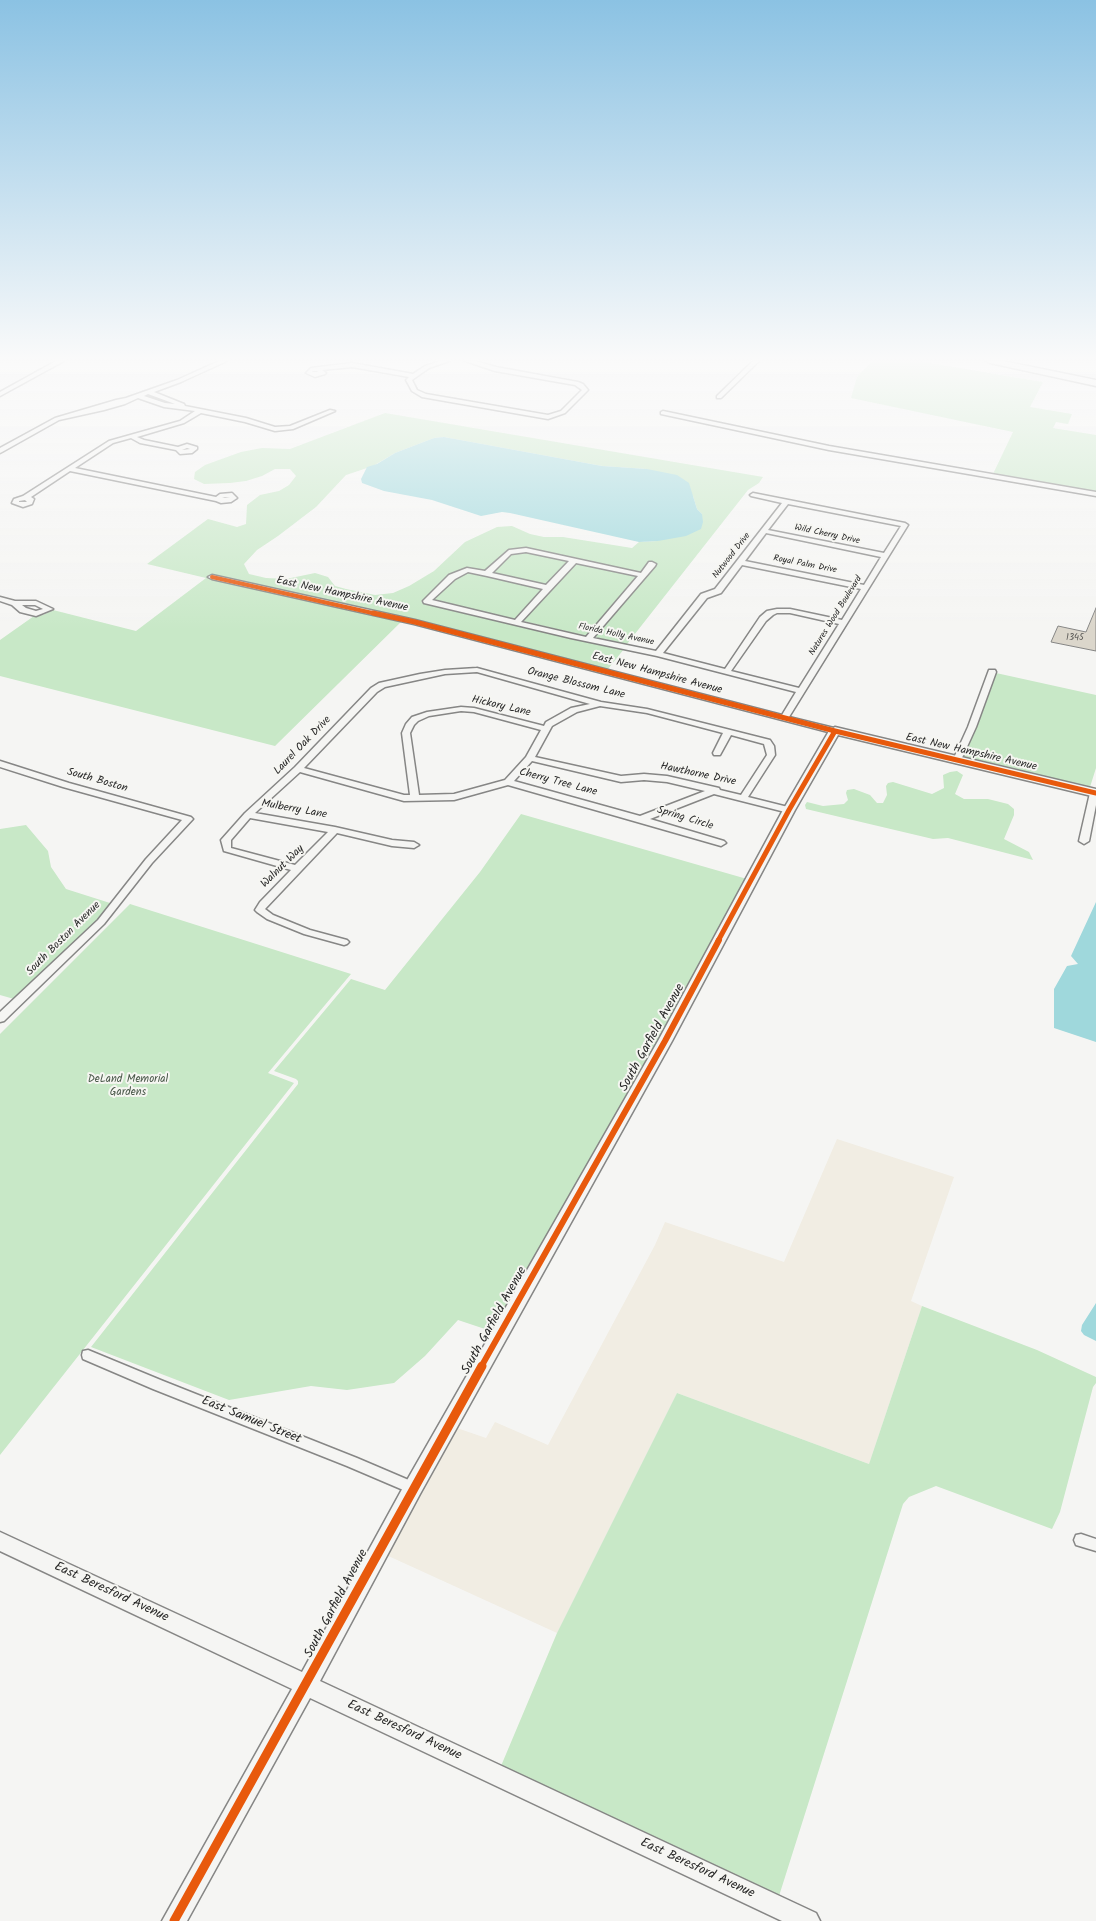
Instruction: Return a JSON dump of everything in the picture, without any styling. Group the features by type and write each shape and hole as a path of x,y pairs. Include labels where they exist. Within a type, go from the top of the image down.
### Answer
{"street":[{"path":"25,498 97,451"},
{"path":"845,451 1096,494"},
{"path":"68,469 218,499"},
{"path":"753,495 786,502"},
{"name":"Natures Wood Boulevard","path":"785,718 905,525 786,502"},
{"name":"Nutwood Drive","path":"658,654 704,596 718,591 786,502"},
{"name":"Wild Cherry Drive","path":"764,531 886,556"},
{"path":"487,574 509,552 526,550 642,575"},
{"path":"517,622 574,560"},
{"name":"Royal Palm Drive","path":"740,562 866,588"},
{"path":"588,638 652,564"},
{"name":"Florida Holly Avenue","path":"487,574 467,570 452,577 426,601 658,654 801,691"},
{"path":"487,574 548,588"},
{"name":"East New Hampshire Avenue","path":"212,577 415,622 835,731 1095,791"},
{"path":"0,599 15,603"},
{"path":"727,671 763,619 770,613 783,610 799,612 844,623"},
{"name":"Orange Blossom Lane","path":"420,676 477,670 600,704 647,711 767,742 770,746 771,755 743,798"},
{"path":"957,760 972,727 992,672"},
{"name":"Laurel Oak Drive","path":"298,869 234,852 228,849 226,840 248,815 298,769 374,690 382,685 420,676"},
{"path":"508,782 530,758 546,729 554,721 574,710 600,704"},
{"name":"Hickory Lane","path":"415,798 406,733 410,724 415,719 427,714 461,709 474,710 546,729"},
{"name":"South Garfield Avenue","path":"174,1921 306,1685 413,1488 665,1041 789,810 835,731"},
{"path":"717,753 728,732"},
{"name":"Hawthorne Drive","path":"530,758 621,779 644,777 667,779 716,790 789,810"},
{"name":"South Boston","path":"0,764 66,785 188,819"},
{"name":"Cherry Tree Lane","path":"298,769 404,798 454,797 508,782 641,819"},
{"path":"641,819 716,790"},
{"path":"1084,841 1095,791"},
{"name":"Mulberry Lane","path":"248,815 335,830"},
{"name":"South Boston Avenue","path":"0,1018 101,922 149,861 188,819"},
{"name":"Spring Circle","path":"641,819 721,843"},
{"path":"335,830 414,846"},
{"name":"Walnut Way","path":"335,830 263,904 260,910 270,917 307,932 344,942"},
{"name":"East Samuel Street","path":"88,1355 158,1385 352,1462 413,1488"},
{"path":"1082,1540 1096,1545"},
{"name":"East Beresford Avenue","path":"0,1541 808,1921"}],"shaded area":[{"path":"837,1139 954,1177 911,1301 922,1306 869,1464 677,1393 557,1633 384,1554 454,1427 486,1438 495,1422 548,1445 655,1245 665,1222 784,1262"}],"green space":[{"path":"248,451 401,451 373,466 346,475 316,507 257,550 244,564 249,574 266,578 286,579 315,573 328,577 335,586 375,595 393,593 409,586 434,571 465,542 497,527 512,526 530,534 544,537 563,537 632,548 639,542 658,541 702,514 697,509 693,496 647,469 602,466 518,451 607,451 763,477 759,483 748,490 627,644 593,637 656,563 650,561 640,572 528,548 516,549 506,551 485,572 467,567 450,576 421,602 624,649 608,669 402,621 275,746 0,676 0,640 34,616 43,615 53,610 136,631 206,578 147,564 208,519 237,527 246,524 247,505 260,495 279,491 289,485 296,476 290,469 275,469 262,476 246,481 230,483 204,484 194,479 195,472 205,465"},
{"path":"1004,451 1096,451 1096,492 993,474"},
{"path":"525,552 569,561 547,585 492,573 512,554"},
{"path":"575,563 637,576 586,636 523,621"},
{"path":"467,572 543,589 516,619 432,600 455,578"},
{"path":"996,673 1096,695 1096,768 1090,787 963,757"},
{"path":"957,771 963,775 955,794 964,799 988,799 1008,804 1014,809 1014,815 1004,839 1029,852 1033,860 948,838 933,839 806,809 805,805 807,802 823,806 844,804 848,800 846,793 847,790 854,789 870,795 877,803 883,803 887,795 886,786 888,783 893,782 932,794 944,788 943,775"},
{"path":"521,814 747,879 669,1024 491,1331 458,1320 425,1356 394,1383 347,1390 311,1386 229,1400 91,1347 298,1084 296,1079 274,1071 351,979 385,990 480,872"},
{"path":"26,825 48,851 51,867 66,889 110,903 97,921 14,999 0,995 0,829"},
{"name":"DeLand Memorial Gardens","path":"130,904 351,974 268,1073 294,1083 0,1455 0,1034"},
{"path":"922,1306 1037,1350 1096,1377 1096,1383 1093,1387 1060,1512 1052,1529 936,1486 909,1497 903,1504 779,1896 501,1766 557,1633 677,1393 869,1464"}],"water":[{"path":"401,451 518,451 602,466 647,469 677,475 689,483 697,509 702,514 703,522 701,529 686,536 658,541 639,542 510,513 502,512 481,516 432,500 384,491 362,483 361,479 367,467 377,464"},
{"path":"1096,902 1096,1042 1054,1028 1054,989 1067,966 1078,964 1071,956"},
{"path":"1096,1303 1096,1341 1084,1335 1081,1331 1082,1325"}],"building":[{"path":"1096,608 1096,651 1051,642 1058,626 1086,632"}],"cycle path":[{"path":"212,577 415,622 835,731 1096,793"},
{"path":"174,1921 306,1685 413,1488 665,1041 789,810 835,731"}]}
